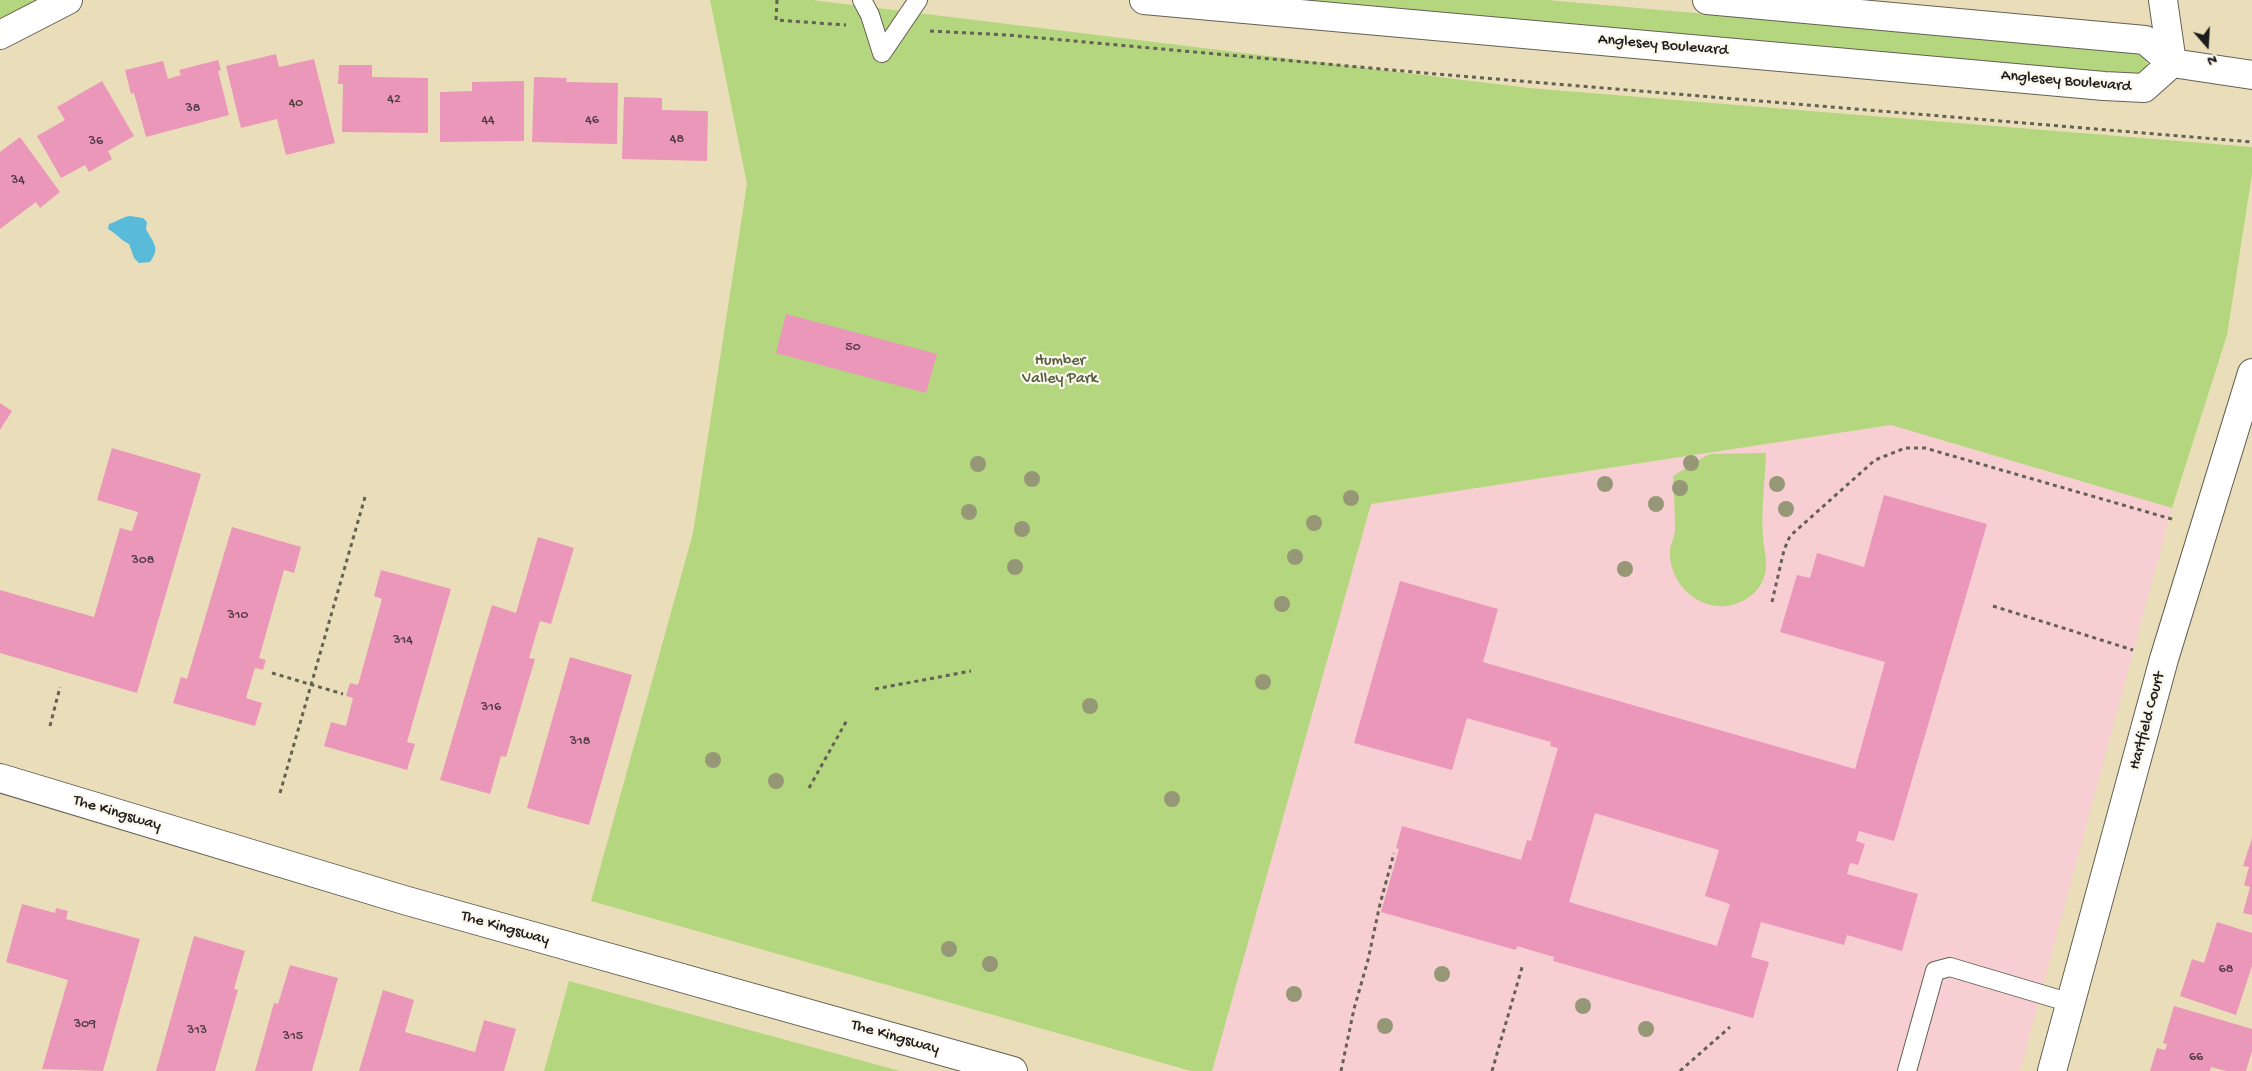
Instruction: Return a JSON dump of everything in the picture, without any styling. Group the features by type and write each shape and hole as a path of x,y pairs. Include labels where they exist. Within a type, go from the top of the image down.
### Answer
{"street":[{"path":"0,35 68,0"},
{"name":"Anglesey Boulevard","path":"1144,0 2104,86 2144,88 2172,63"},
{"path":"1708,0 2145,40 2172,63 2252,75"},
{"path":"2163,0 2172,63"},
{"name":"Hartfield Court","path":"2052,1071 2164,659 2252,373"},
{"name":"The Kingsway","path":"0,778 404,900 1013,1071"}],"lane":[{"path":"862,0 870,15 882,54 918,0"},
{"path":"1907,1071 1935,971 1950,967 2071,1003"}],"path":[{"path":"777,0 776,20 874,28"},
{"path":"898,29 1037,38 1436,74 2252,142"},
{"path":"1772,602 1784,550 1790,536 1875,460 1905,448 1926,448 2204,529"},
{"path":"280,792 365,497"},
{"path":"1993,606 2164,659"},
{"path":"875,689 971,671"},
{"path":"272,673 343,694"},
{"path":"50,726 60,686"},
{"path":"809,788 847,720"},
{"path":"1341,1071 1354,1009 1394,853"},
{"path":"1492,1071 1523,964"},
{"path":"1680,1071 1730,1027"}],"shaded area":[{"path":"1892,425 2172,508 2020,1071 1212,1071 1371,504"}],"green space":[{"path":"0,0 57,0 0,30"},
{"name":"Humber Valley Park","path":"710,0 812,0 1529,88 2252,147 2252,174 2227,335 2172,508 1891,425 1371,504 1212,1071 1191,1071 591,901 693,533 747,184"},
{"path":"1206,0 1547,0 2126,51 2142,56 2148,65 2148,70 2141,78"},
{"path":"1766,453 1762,516 1766,560 1764,576 1756,591 1742,601 1726,606 1704,603 1694,598 1679,583 1671,563 1670,549 1675,529 1673,476 1709,454"},
{"path":"569,981 900,1071 544,1071"}],"water":[{"path":"130,216 143,218 147,222 146,229 155,245 155,252 150,262 139,263 134,258 129,244 108,229 109,224"}],"building":[{"path":"276,54 279,67 314,59 335,143 286,155 277,119 241,128 226,66"},
{"path":"218,60 221,70 218,71 229,115 146,137 134,93 131,94 125,70 163,61 168,79 181,75 179,70"},
{"path":"339,65 372,65 372,77 428,78 428,133 342,132 343,84 338,84"},
{"path":"534,77 567,78 566,82 618,83 617,144 532,142"},
{"path":"102,81 134,136 108,151 112,159 89,172 85,165 61,178 37,136 65,120 57,107"},
{"path":"524,81 524,141 440,142 440,92 472,91 472,82"},
{"path":"624,97 662,98 662,110 708,111 707,161 622,159"},
{"path":"20,137 60,192 40,208 36,202 0,229 0,152"},
{"path":"786,314 937,354 926,393 776,353"},
{"path":"0,403 12,411 0,430"},
{"path":"112,448 201,474 137,693 0,653 0,590 94,617 120,528 132,531 138,512 97,500"},
{"path":"1884,495 1987,524 1894,841 1859,831 1856,841 1865,844 1858,865 1850,863 1847,874 1918,894 1902,951 1847,935 1844,945 1761,922 1751,957 1769,962 1753,1018 1553,961 1554,957 1517,946 1516,950 1381,912 1399,849 1396,848 1402,826 1521,860 1527,840 1531,841 1558,748 1550,746 1551,742 1467,718 1452,770 1354,743 1400,581 1498,609 1483,662 1855,769 1885,662 1780,632 1797,575 1810,578 1817,553 1864,567","holes":["1595,813 1719,850 1705,896 1730,904 1717,946 1569,902"]},
{"path":"232,527 301,547 294,573 284,570 259,658 266,660 263,670 255,668 246,698 262,703 255,726 173,703 181,677 187,679"},
{"path":"538,537 574,548 551,624 540,621 529,658 535,659 506,757 501,756 490,794 440,780 492,605 516,613"},
{"path":"381,570 451,589 407,742 415,744 407,770 324,746 331,722 346,726 353,698 346,696 350,683 358,685 382,599 374,596"},
{"path":"570,657 632,675 589,825 527,808"},
{"path":"2252,838 2252,915 2243,913 2250,887 2244,885 2249,867 2243,866"},
{"path":"22,904 55,913 56,908 68,911 66,919 140,939 103,1071 42,1069 68,980 6,962"},
{"path":"2217,922 2252,933 2252,966 2236,1015 2180,996 2192,959 2204,963"},
{"path":"194,936 245,951 234,989 238,990 215,1071 156,1071"},
{"path":"290,965 338,978 312,1071 255,1071 274,1003 278,1004"},
{"path":"383,990 414,1000 405,1032 475,1052 484,1020 516,1029 504,1071 359,1071"},
{"path":"2174,1006 2252,1029 2252,1051 2246,1071 2226,1071 2211,1067 2210,1071 2150,1071 2157,1048 2165,1050 2167,1044 2163,1043"}]}
